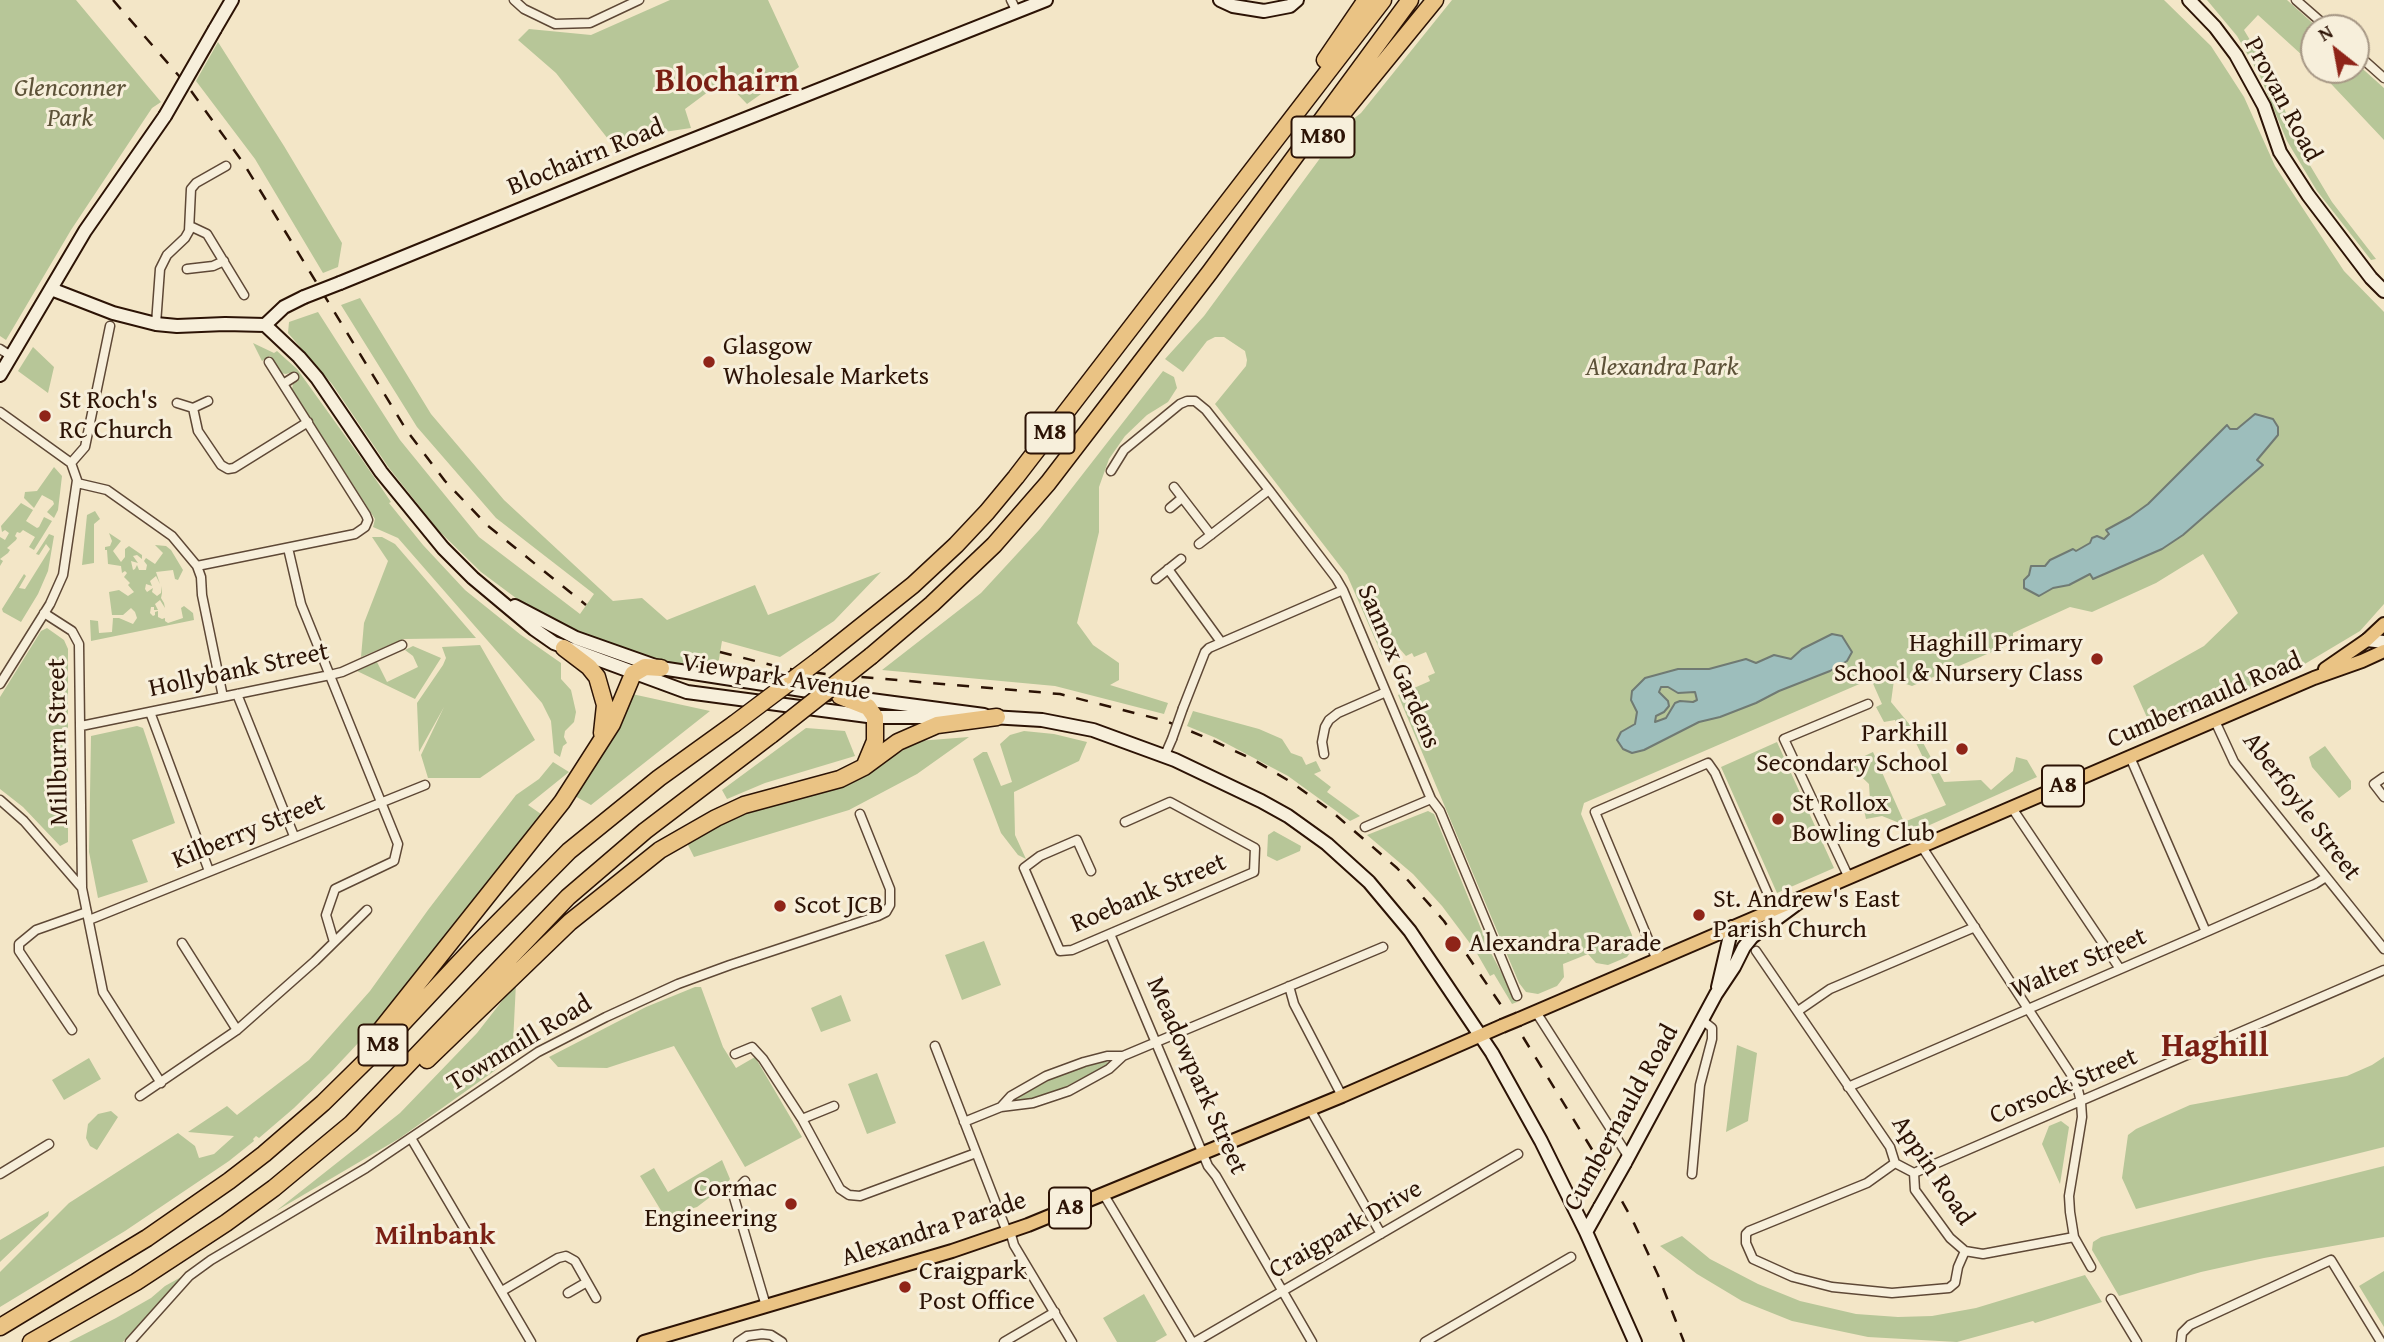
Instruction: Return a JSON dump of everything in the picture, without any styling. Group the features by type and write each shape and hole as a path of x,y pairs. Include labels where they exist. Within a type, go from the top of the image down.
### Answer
{"highway":[{"name":"M80","path":"1246,175 1366,0"},
{"name":"M8","path":"0,1327 186,1211 264,1154 323,1103 385,1042 512,907 569,852 659,778 819,660 913,585 956,545 1016,477 1383,0"},
{"name":"M8","path":"30,1342 184,1252 299,1168 351,1124 568,897 645,831 871,656 932,604 994,545 1048,483 1210,272 1410,0"},
{"name":"M80","path":"1210,272 1435,0"},
{"path":"564,648 589,667 600,684 605,713 600,745"},
{"path":"323,1103 531,843 600,745 633,674 645,667 661,668"},
{"path":"840,696 868,707 875,718 875,741 864,767"},
{"path":"299,1168 404,1082 570,922 660,850 744,805 840,779 864,767 898,742 937,725 997,717"}],"main road":[{"name":"A8","path":"2314,678 2367,640 2384,624"},
{"name":"Cumbernauld Road","path":"1732,926 2314,678 2362,662 2384,651"},
{"name":"Alexandra Parade","path":"645,1342 1008,1232 1342,1096 1732,926"}],"street":[{"path":"0,374 6,353 51,289 85,231 165,116 232,0"},
{"path":"514,0 524,9 555,24 590,23 639,0"},
{"name":"Blochairn Road","path":"265,325 284,307 340,282 1014,6 1046,0"},
{"path":"1220,0 1233,6 1264,10 1290,6 1297,0"},
{"name":"Provan Road","path":"2189,0 2215,27 2236,55 2264,106 2280,152 2308,195 2371,278 2384,291"},
{"path":"2296,0 2312,14"},
{"path":"2370,66 2384,78"},
{"path":"156,324 158,280 162,264 167,255 185,238 190,226 193,185 226,166"},
{"path":"190,226 205,232 244,295"},
{"path":"187,269 214,266 224,261"},
{"path":"51,289 113,313 156,324 265,325"},
{"name":"Viewpark Avenue","path":"265,325 317,378 406,505 457,563 534,629 564,648 687,692 875,718 997,717"},
{"path":"71,463 85,447 110,326"},
{"path":"197,566 355,534 365,527 368,520 269,362"},
{"path":"283,384 294,377"},
{"path":"177,403 193,408 208,401"},
{"name":"Sannox Gardens","path":"1111,471 1124,450 1180,404 1195,401 1201,404 1269,490 1343,590 1431,799 1440,811 1517,996"},
{"path":"193,408 196,428 219,463 229,469 308,422"},
{"path":"0,684 59,586 64,570 77,483 71,463 2,417"},
{"path":"77,483 107,490 172,536 197,566 223,697"},
{"path":"1174,487 1211,535"},
{"path":"1199,544 1269,490"},
{"path":"1170,508 1182,498"},
{"path":"288,548 298,596 398,844 394,861 335,889 326,915 334,942"},
{"path":"1156,579 1181,559"},
{"path":"1168,569 1221,642"},
{"path":"1165,755 1205,652 1221,642 1343,590"},
{"name":"Viewpark Avenue","path":"490,593 576,638 661,668 840,696 997,717 1042,720 1093,730 1165,755 1261,801 1327,844 1389,904 1438,970 1481,1036 1541,1141 1586,1232"},
{"name":"Millburn Street","path":"44,613 70,629 78,640 82,888 103,992 161,1083"},
{"path":"2367,640 2384,642"},
{"name":"Hollybank Street","path":"81,726 342,672 402,645"},
{"path":"1324,754 1322,742 1329,720 1338,713 1386,692"},
{"path":"237,694 294,836"},
{"path":"1849,878 1784,739 1868,704"},
{"path":"150,712 209,871"},
{"name":"Aberfoyle Street","path":"2215,721 2234,762 2384,948"},
{"path":"2130,757 2206,932"},
{"path":"1656,958 1595,812 1708,763 1715,773 1774,908"},
{"path":"2384,777 2374,784 2384,797"},
{"name":"Kilberry Street","path":"72,1030 19,951 19,944 36,930 88,916 209,871 425,785"},
{"path":"1365,827 1431,799"},
{"path":"0,800 24,821 82,888"},
{"name":"Roebank Street","path":"1091,872 1077,840 1040,856 1024,868 1060,951 1072,950 1254,872 1255,848 1170,802 1125,822"},
{"path":"2012,808 2120,969"},
{"name":"Townmill Road","path":"130,1342 189,1276 211,1259 366,1168 538,1052 606,1017 686,981 886,912 890,905 890,889 860,814"},
{"path":"1922,847 2070,1070 2081,1102 2082,1118 2069,1196 2074,1237 2091,1267"},
{"name":"Walter Street","path":"1848,1087 2326,877"},
{"name":"Cumbernauld Road","path":"1635,1342 1586,1232 1716,994 1752,937 1812,893"},
{"path":"140,1096 237,1030 367,910"},
{"name":"Cumbernauld Road","path":"1716,994 1732,926"},
{"path":"1798,1011 1830,989 1975,927"},
{"name":"Meadowpark Street","path":"1110,934 1208,1166 1312,1342"},
{"path":"182,943 237,1030"},
{"path":"964,1122 1001,1107 1033,1103 1069,1091 1109,1069 1123,1056 1383,947"},
{"name":"Appin Road","path":"1756,951 1890,1147 1895,1163 1914,1173 1915,1190 1950,1238 1965,1251 1983,1254 2074,1237"},
{"name":"Corsock Street","path":"1914,1173 2384,970"},
{"path":"1289,986 1294,1004 1342,1096"},
{"path":"1536,1012 1627,1159"},
{"path":"1692,1174 1700,1085 1712,1039 1712,1028 1702,1020"},
{"path":"735,1054 752,1046 763,1059 802,1119 840,1189 855,1196 976,1153"},
{"path":"935,1046 1014,1245 1072,1342"},
{"path":"1001,1107 1011,1096 1046,1076 1107,1056 1123,1056"},
{"path":"802,1119 834,1106"},
{"path":"1310,1109 1381,1234"},
{"path":"411,1138 531,1342"},
{"path":"0,1174 49,1144"},
{"name":"Craigpark Drive","path":"1193,1342 1518,1154"},
{"path":"1895,1163 1867,1183 1752,1229 1745,1238 1753,1259 1793,1277 1832,1287 1892,1293 1949,1288 1955,1283 1965,1251"},
{"path":"745,1181 733,1194 766,1306"},
{"path":"1104,1195 1193,1342"},
{"path":"502,1291 562,1256 571,1257 575,1261 597,1298"},
{"path":"1425,1342 1571,1257"},
{"path":"2181,1342 2182,1333 2190,1325 2331,1259 2381,1342"},
{"path":"568,1293 587,1282"},
{"path":"2111,1299 2137,1342"},
{"path":"1004,1342 1055,1312"},
{"path":"738,1342 747,1336 762,1334 771,1335 782,1342"}],"green space":[{"name":"Glenconner Park","path":"0,0 76,0 161,102 152,108 71,230 6,340 0,336"},
{"path":"670,0 768,0 799,67 747,104 724,80 685,109 691,128 630,137 612,144 556,73 518,40 529,29 591,35"},
{"name":"Alexandra Park","path":"1452,0 2164,0 2211,46 2244,97 2275,166 2344,271 2384,312 2384,604 2360,631 2293,671 2153,731 2133,686 2204,646 2238,613 2203,554 2156,583 2092,612 2070,607 2013,633 2013,643 1912,686 1894,680 1891,702 1920,737 1944,782 1981,780 1991,790 2013,771 2016,757 2027,760 2037,777 1903,837 1897,822 1882,816 1866,819 1864,810 1870,800 1869,784 1848,764 1873,752 1904,822 1946,805 1915,741 1905,739 1895,720 1884,722 1876,707 1882,704 1871,679 1584,803 1581,814 1632,935 1634,947 1627,957 1608,965 1596,963 1588,954 1563,964 1564,977 1557,986 1538,994 1526,992 1519,983 1398,695 1430,681 1428,676 1435,673 1426,652 1414,657 1412,653 1406,656 1399,648 1382,655 1347,575 1215,404 1246,366 1245,351 1224,337 1215,337 1207,341 1183,372 1165,359 1204,316 1343,127 1361,113"},
{"path":"2207,0 2287,0 2302,14 2300,14 2300,53 2258,15 2244,30 2268,70 2296,142 2332,202 2376,259 2371,260 2317,191 2287,141 2260,76 2237,36"},
{"path":"218,42 342,243 338,267 323,273 255,159 196,81"},
{"path":"2370,76 2384,88 2384,140 2331,84 2370,84"},
{"path":"360,298 431,414 504,500 613,601 642,598 667,620 755,585 768,615 881,572 834,621 780,657 722,641 717,671 642,658 594,642 536,613 481,572 439,531 389,468 332,384 288,333 289,322 318,312 400,440 479,537 580,614 594,594 496,518 417,427 341,305"},
{"path":"253,343 274,353 277,351 297,369 361,458 391,502 389,503 465,590 561,663 561,679 571,690 576,712 574,722 565,731 567,743 563,746 560,757 554,753 551,721 542,703 398,538 373,527 375,519 292,389 293,384 298,381 293,372 280,373 270,356 262,361"},
{"path":"33,347 54,367 48,393 18,371"},
{"path":"1163,371 1174,377 1177,388 1168,402 1147,415 1125,436 1109,459 1099,487 1099,532 1077,623 1093,645 1119,663 1119,680 1110,685 1168,703 1164,714 1055,686 882,670 981,593 1040,529"},
{"path":"54,467 62,476 58,510 54,518 47,512 54,504 53,501 42,495 34,508 24,498 25,492 37,491"},
{"path":"21,503 33,510 26,521 37,528 44,517 52,521 34,550 29,547 35,537 23,530 17,532 16,540 7,548 10,550 0,559 0,537 5,540 9,533 5,530 2,532 1,526"},
{"path":"95,511 100,519 94,524 94,563 82,565 87,515"},
{"path":"109,533 121,541 113,551 121,562 125,557 125,549 129,546 142,555 142,559 137,555 133,556 138,563 131,561 133,570 137,565 139,570 146,570 146,558 155,564 163,553 155,545 166,546 171,550 183,570 178,580 175,579 173,570 156,572 160,584 156,576 150,581 152,586 146,584 147,592 153,588 152,592 157,596 161,593 161,586 162,593 161,598 165,608 160,600 155,604 158,610 151,607 150,613 153,616 158,611 158,617 165,618 168,623 183,618 181,608 184,606 193,613 194,620 91,641 90,620 98,621 99,633 112,632 113,618 133,624 137,618 131,608 123,615 112,615 109,592 119,590 128,596 134,592 124,577 127,573 122,573 121,566 108,564 105,547 110,546 112,541"},
{"path":"49,534 54,536 48,571 21,622 2,609 24,574 26,576 19,588 25,589 50,549 46,544 39,555 36,554"},
{"path":"372,537 382,537 395,544 476,638 404,639 361,657 364,623 388,561"},
{"path":"47,628 64,640 68,649 68,842 60,846 23,807 0,789 0,697 41,631"},
{"path":"480,645 535,740 480,778 428,778 421,755 444,707 419,752 417,703 443,665 446,658 442,647"},
{"path":"413,646 441,658 415,699 357,671 377,662 387,682 418,667 413,656 405,650"},
{"path":"632,694 710,711 591,805 573,795 608,744"},
{"path":"1193,711 1259,729 1282,739 1291,753 1302,757 1306,765 1316,761 1321,771 1314,774 1331,787 1327,792 1360,816 1350,821 1288,776 1216,738 1187,726"},
{"path":"137,726 143,728 175,823 132,840 148,882 98,898 89,852 91,736"},
{"path":"806,728 845,731 855,756 765,783 727,799 722,790"},
{"path":"1024,731 1054,734 1087,742 1079,761 1014,792 1015,835 1026,859 1018,855 1001,833 973,759 987,752 1001,786 1012,782 1000,744 1010,735"},
{"path":"969,737 917,774 849,810 694,857 686,841 729,820 766,807 845,786 918,741"},
{"name":"St Rollox Bowling Club","path":"1777,742 1834,868 1777,893 1721,767"},
{"path":"2325,746 2351,781 2351,789 2339,798 2312,767 2309,757"},
{"path":"553,762 569,772 528,805 541,814 493,879 361,1040 331,1072 294,1108 259,1138 256,1136 254,1141 229,1161 125,1231 0,1307 0,1272 69,1203 178,1133 195,1146 199,1158 214,1154 234,1136 188,1132 227,1106 237,1115 309,1060 370,991 516,795 539,779"},
{"path":"1428,811 1434,814 1491,953 1517,1002 1512,1004 1494,974 1490,976 1475,950 1442,906 1413,874 1367,835"},
{"path":"1274,831 1301,846 1300,851 1277,861 1267,856 1268,835"},
{"path":"984,941 1001,985 962,1000 945,955"},
{"path":"516,983 513,1043 504,1064 400,1138 276,1211 400,1113 477,1033"},
{"path":"701,987 723,1047 736,1068 755,1057 802,1137 745,1167 674,1046 607,1068 558,1067 549,1057 646,1007"},
{"path":"841,995 851,1021 821,1032 811,1008"},
{"path":"1737,1045 1757,1053 1748,1121 1726,1132"},
{"path":"2384,1057 2384,1147 2136,1209 2122,1178 2128,1135 2136,1129 2190,1105 2347,1076"},
{"path":"89,1058 101,1079 64,1100 52,1080"},
{"path":"1108,1062 1107,1065 1063,1088 1032,1099 1014,1101 1058,1075"},
{"path":"877,1073 896,1123 867,1134 848,1084"},
{"path":"111,1111 118,1117 97,1150 90,1146 86,1138 88,1124 98,1114"},
{"path":"2061,1121 2069,1127 2060,1184 2042,1144 2049,1126"},
{"path":"722,1160 730,1179 726,1185 697,1207 665,1217 640,1176 654,1168 668,1192"},
{"path":"2384,1166 2384,1237 2201,1272 2119,1296 2092,1250 2093,1242 2101,1237"},
{"path":"49,1211 48,1216 0,1262 0,1240"},
{"path":"1682,1236 1710,1259 1758,1284 1800,1301 1856,1314 1932,1316 1976,1308 2085,1275 2102,1302 2035,1323 2033,1321 1957,1342 1868,1337 1792,1321 1742,1301 1697,1274 1660,1246"},
{"path":"2384,1271 2384,1327 2359,1286"},
{"path":"183,1276 123,1342 69,1342 151,1298"},
{"path":"1144,1294 1167,1335 1155,1342 1117,1342 1103,1318"}],"water":[{"path":"2255,414 2273,419 2278,427 2278,435 2257,460 2263,465 2183,535 2162,549 2093,579 2090,574 2039,596 2024,588 2024,580 2029,575 2031,566 2045,566 2050,560 2073,549 2076,551 2097,536 2104,539 2109,534 2106,530 2148,504 2227,425 2230,429 2237,429"},
{"path":"1832,634 1842,636 1852,652 1847,661 1830,671 1756,703 1699,722 1644,750 1632,753 1623,749 1617,740 1621,732 1635,724 1637,712 1631,700 1632,691 1645,678 1678,669 1709,669 1746,659 1756,663 1774,655 1791,659 1802,649","holes":["1661,687 1668,687 1678,693 1695,692 1697,700 1675,703 1666,718 1655,722 1656,716 1669,706 1659,692"]}],"railway":[{"path":"113,0 186,84 244,164 407,431 445,481 487,525 586,605"},
{"path":"720,652 783,668 826,674 1060,694 1166,721 1214,741 1291,782 1330,810 1397,868 1444,921 1503,1008"},
{"path":"1523,1037 1633,1221 1684,1342"}],"place":[{"name":"Glasgow Wholesale Markets","path":"709,362"},
{"name":"St Roch's RC Church","path":"45,416"},
{"name":"Haghill Primary School & Nursery Class","path":"2097,659"},
{"name":"Parkhill Secondary School","path":"1962,749"},
{"name":"St Rollox Bowling Club","path":"1778,819"},
{"name":"Scot JCB","path":"780,906"},
{"name":"St. Andrew's East Parish Church","path":"1699,915"},
{"name":"Alexandra Parade","path":"1453,944"},
{"name":"Cormac Engineering","path":"791,1204"},
{"name":"Craigpark Post Office","path":"905,1287"}],"district":[{"name":"Blochairn","path":"727,83"},
{"name":"Haghill","path":"2215,1048"},
{"name":"Milnbank","path":"435,1237"}]}
